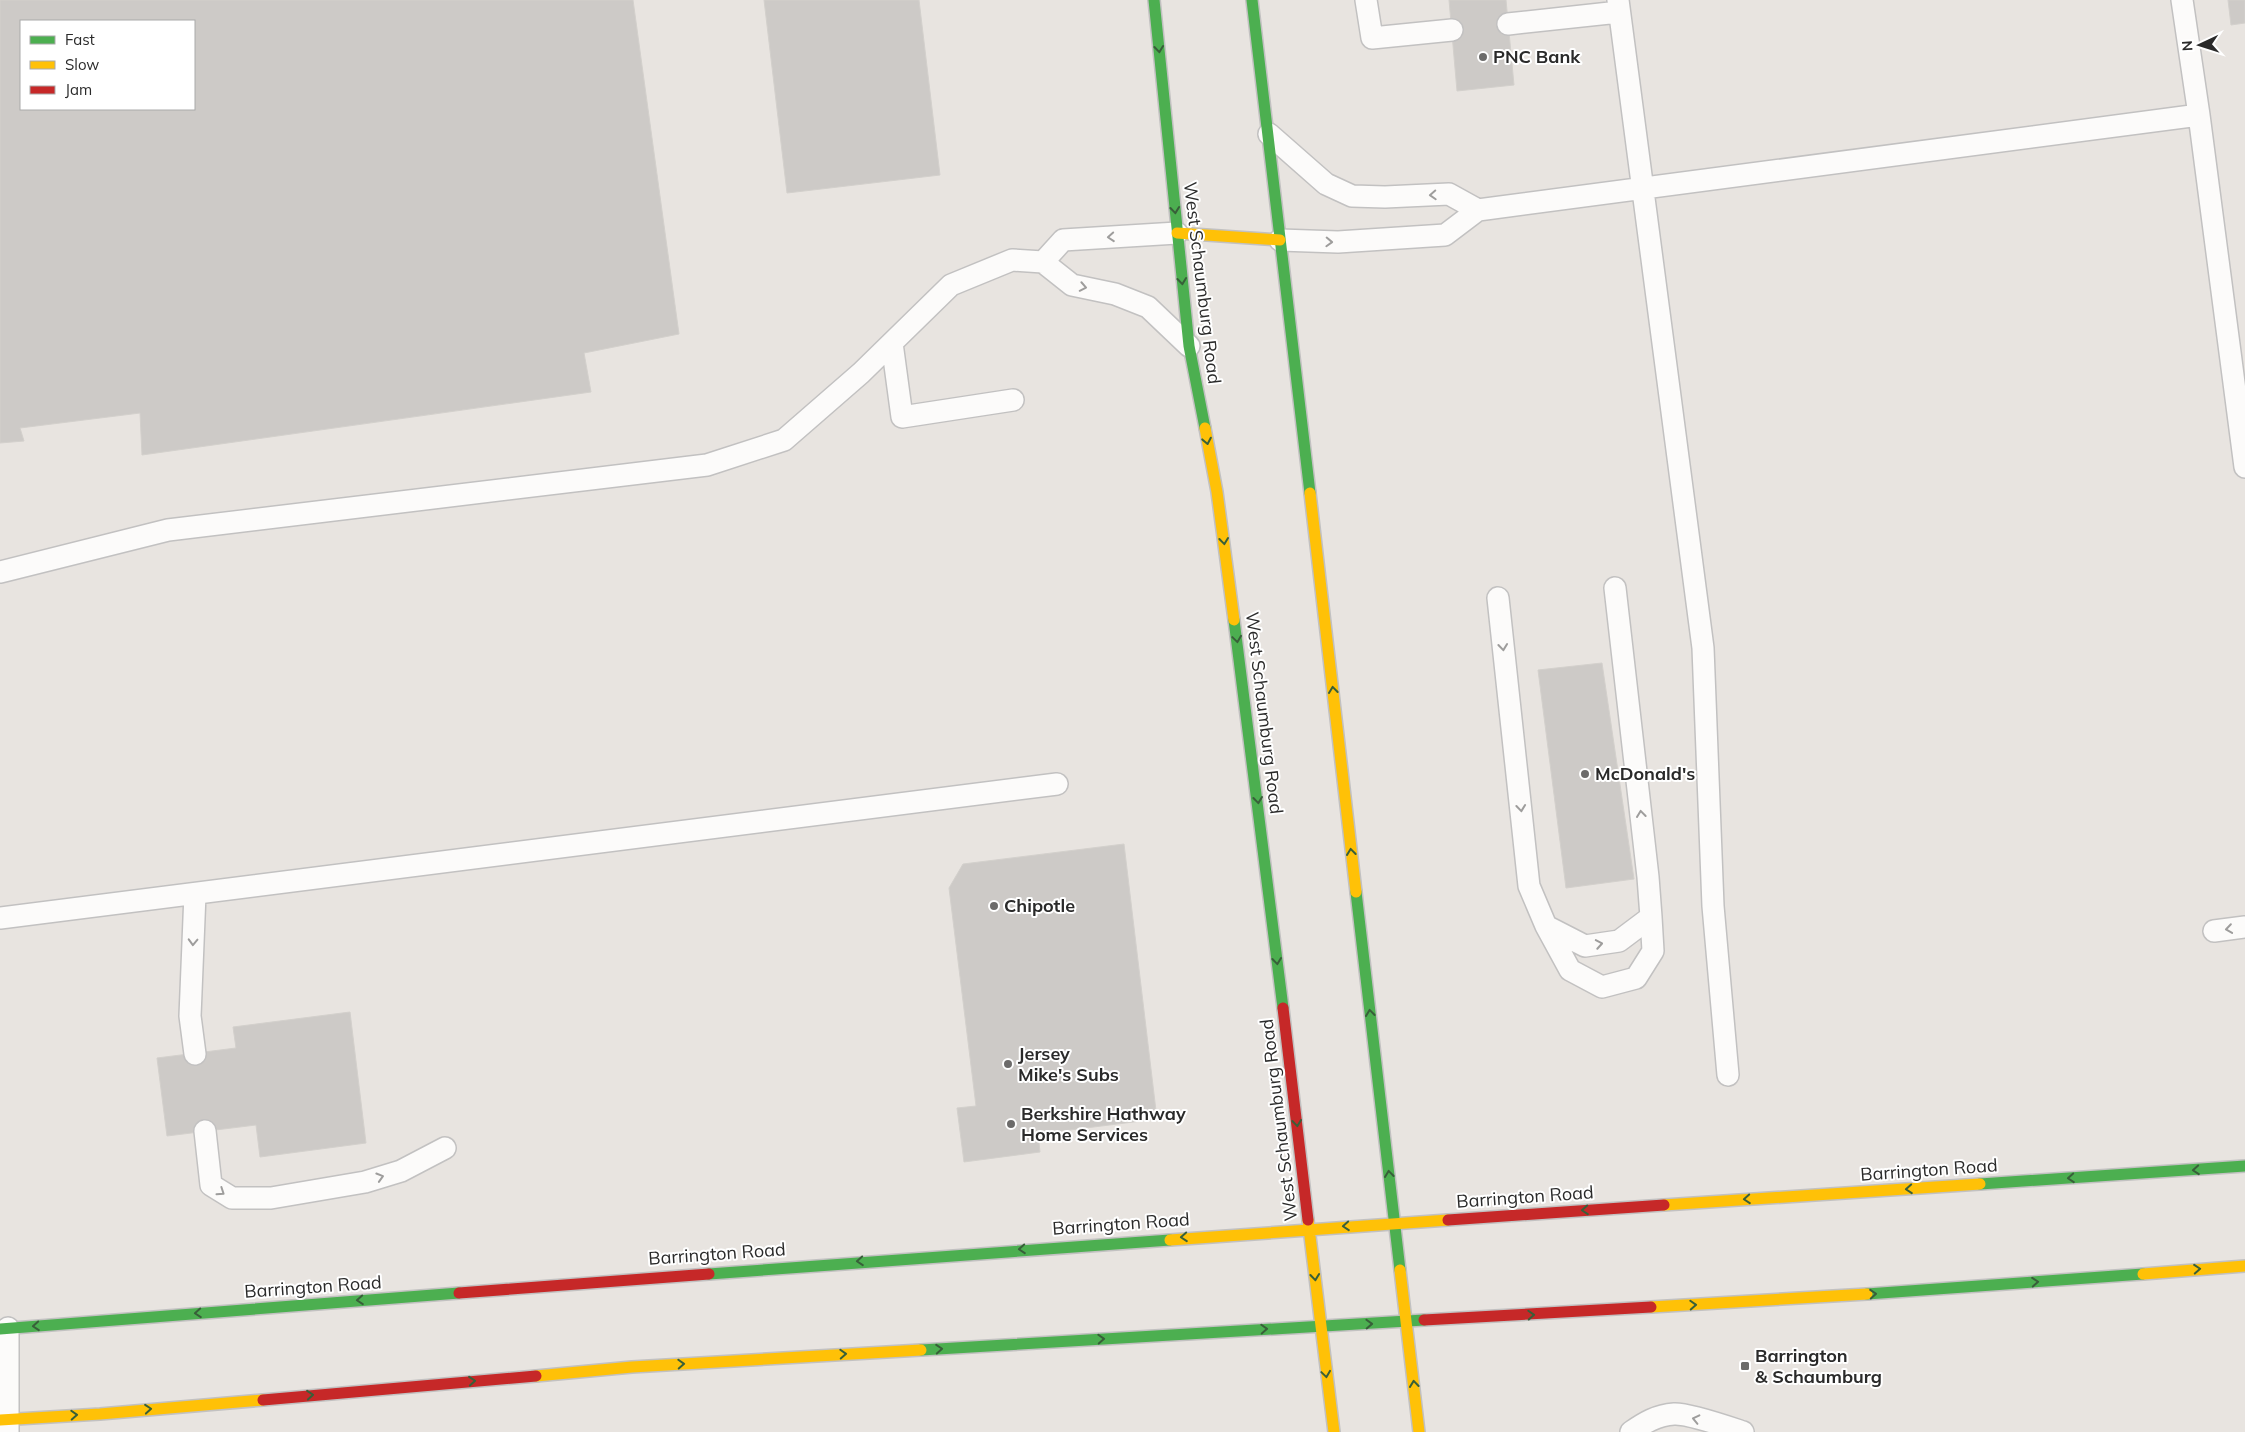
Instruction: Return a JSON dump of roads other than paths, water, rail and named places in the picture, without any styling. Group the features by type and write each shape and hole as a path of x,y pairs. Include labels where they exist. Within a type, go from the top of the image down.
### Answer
{"main road":[{"name":"West Schaumburg Road","path":"1154,0 1189,346 1217,492 1250,738 1334,1432"},
{"path":"1252,0 1419,1432"},
{"path":"1177,232 1280,240"},
{"name":"Barrington Road","path":"4,1328 699,1272 1310,1228 2245,1166"},
{"path":"5,1424 97,1423 632,1367 1824,1298 2242,1267"}],"lane":[{"path":"1366,0 1372,38 1452,30"},
{"path":"2182,0 2245,467"},
{"path":"1508,24 1619,6 1703,648 1713,906 1728,1075"},
{"path":"1280,240 1338,242 1445,235 1478,210 2199,115"},
{"path":"1269,134 1326,184 1352,196 1385,197 1449,194 1478,210"},
{"path":"1043,262 1063,240 1177,232"},
{"path":"0,572 168,530 707,465 784,440 861,373 950,285 1012,260 1043,262 1072,285 1115,294 1148,307 1189,346"},
{"path":"892,343 902,417 1012,400"},
{"path":"1498,598 1529,886 1546,926 1570,970 1602,987 1636,978 1653,951 1651,917 1615,588"},
{"path":"0,918 1057,784"},
{"path":"195,894 190,1016 195,1054"},
{"path":"1546,926 1585,946 1619,940 1651,917"},
{"path":"2214,931 2245,927"},
{"path":"205,1131 211,1185 232,1198 270,1198 365,1182 401,1171 445,1148"},
{"path":"4,1328 5,1424"},
{"path":"1631,1432 1648,1420 1674,1414 1726,1426 1742,1432"}],"place":[{"name":"PNC Bank","path":"1483,57"},
{"name":"McDonald's","path":"1585,774"},
{"name":"Chipotle","path":"994,906"},
{"name":"Jersey Mike's Subs","path":"1008,1064"},
{"name":"Berkshire Hathway Home Services","path":"1011,1124"},
{"name":"Barrington & Schaumburg","path":"1745,1366"}]}
